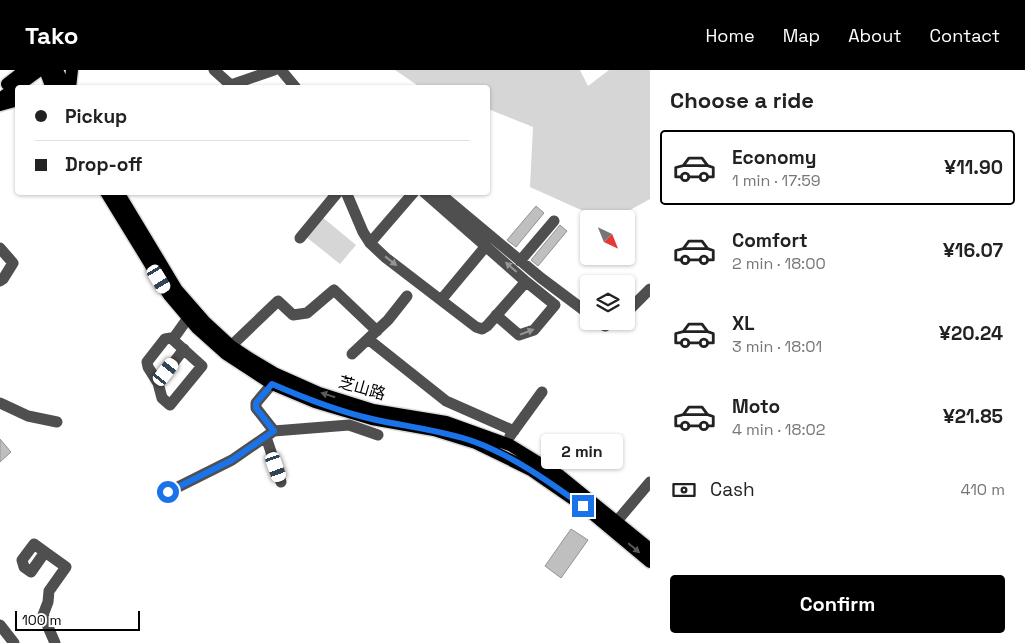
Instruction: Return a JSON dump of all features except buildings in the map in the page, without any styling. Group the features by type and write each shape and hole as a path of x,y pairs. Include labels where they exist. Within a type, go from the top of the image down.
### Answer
{"main road":[{"path":"2,88 25,70"},
{"path":"19,85 40,70"},
{"path":"45,70 51,85"},
{"path":"57,70 64,85"},
{"path":"70,85 72,70"},
{"path":"0,99 15,88"},
{"path":"0,105 15,101"},
{"path":"108,195 169,296 197,328 226,354 272,384 315,402 372,419 434,430 476,443 531,470 583,506 650,562"},
{"name":"芝山路","path":"120,195 177,290 205,322 231,346 274,373 319,393 373,410 446,422 505,444 559,475 650,549"}],"street":[{"path":"2,88 12,70"},
{"path":"214,70 229,85"},
{"path":"236,85 274,70"},
{"path":"281,70 294,85"},
{"path":"300,238 336,195"},
{"path":"347,195 363,232 370,243 386,258 476,327 482,329 487,326 522,285 524,280"},
{"path":"370,243 411,195"},
{"path":"427,195 555,305 534,330 519,335 496,315"},
{"path":"442,195 520,261 580,307"},
{"path":"520,261 554,221"},
{"path":"441,300 486,246"},
{"path":"0,248 12,263 0,281"},
{"path":"635,304 650,289"},
{"path":"231,346 278,301 293,315 307,313 334,290 376,331"},
{"path":"352,354 388,320 407,296"},
{"path":"173,339 188,318"},
{"path":"165,339 173,339 202,366 170,405 162,398 158,382 148,367 147,362 165,339"},
{"path":"368,339 446,401 514,431"},
{"path":"158,382 184,349"},
{"path":"272,384 256,403 256,408 270,434 281,482"},
{"path":"505,444 542,392"},
{"path":"0,403 28,416 57,422"},
{"path":"168,492 232,460 270,434 349,426 378,435"},
{"path":"617,521 650,482"},
{"path":"45,552 66,567 49,591 48,602 43,615 55,643"},
{"path":"0,625 14,643"}],"shaded area":[{"path":"395,70 580,70 588,86 609,70 650,70 650,199 630,210 581,210 530,187 533,127 490,110 490,85 417,85"},
{"path":"321,216 356,245 340,264 305,236"}],"route":[{"path":"168,492 232,460 274,431 256,408 256,403 272,384 315,402 372,419 434,430 476,443 531,470 583,506"}]}
